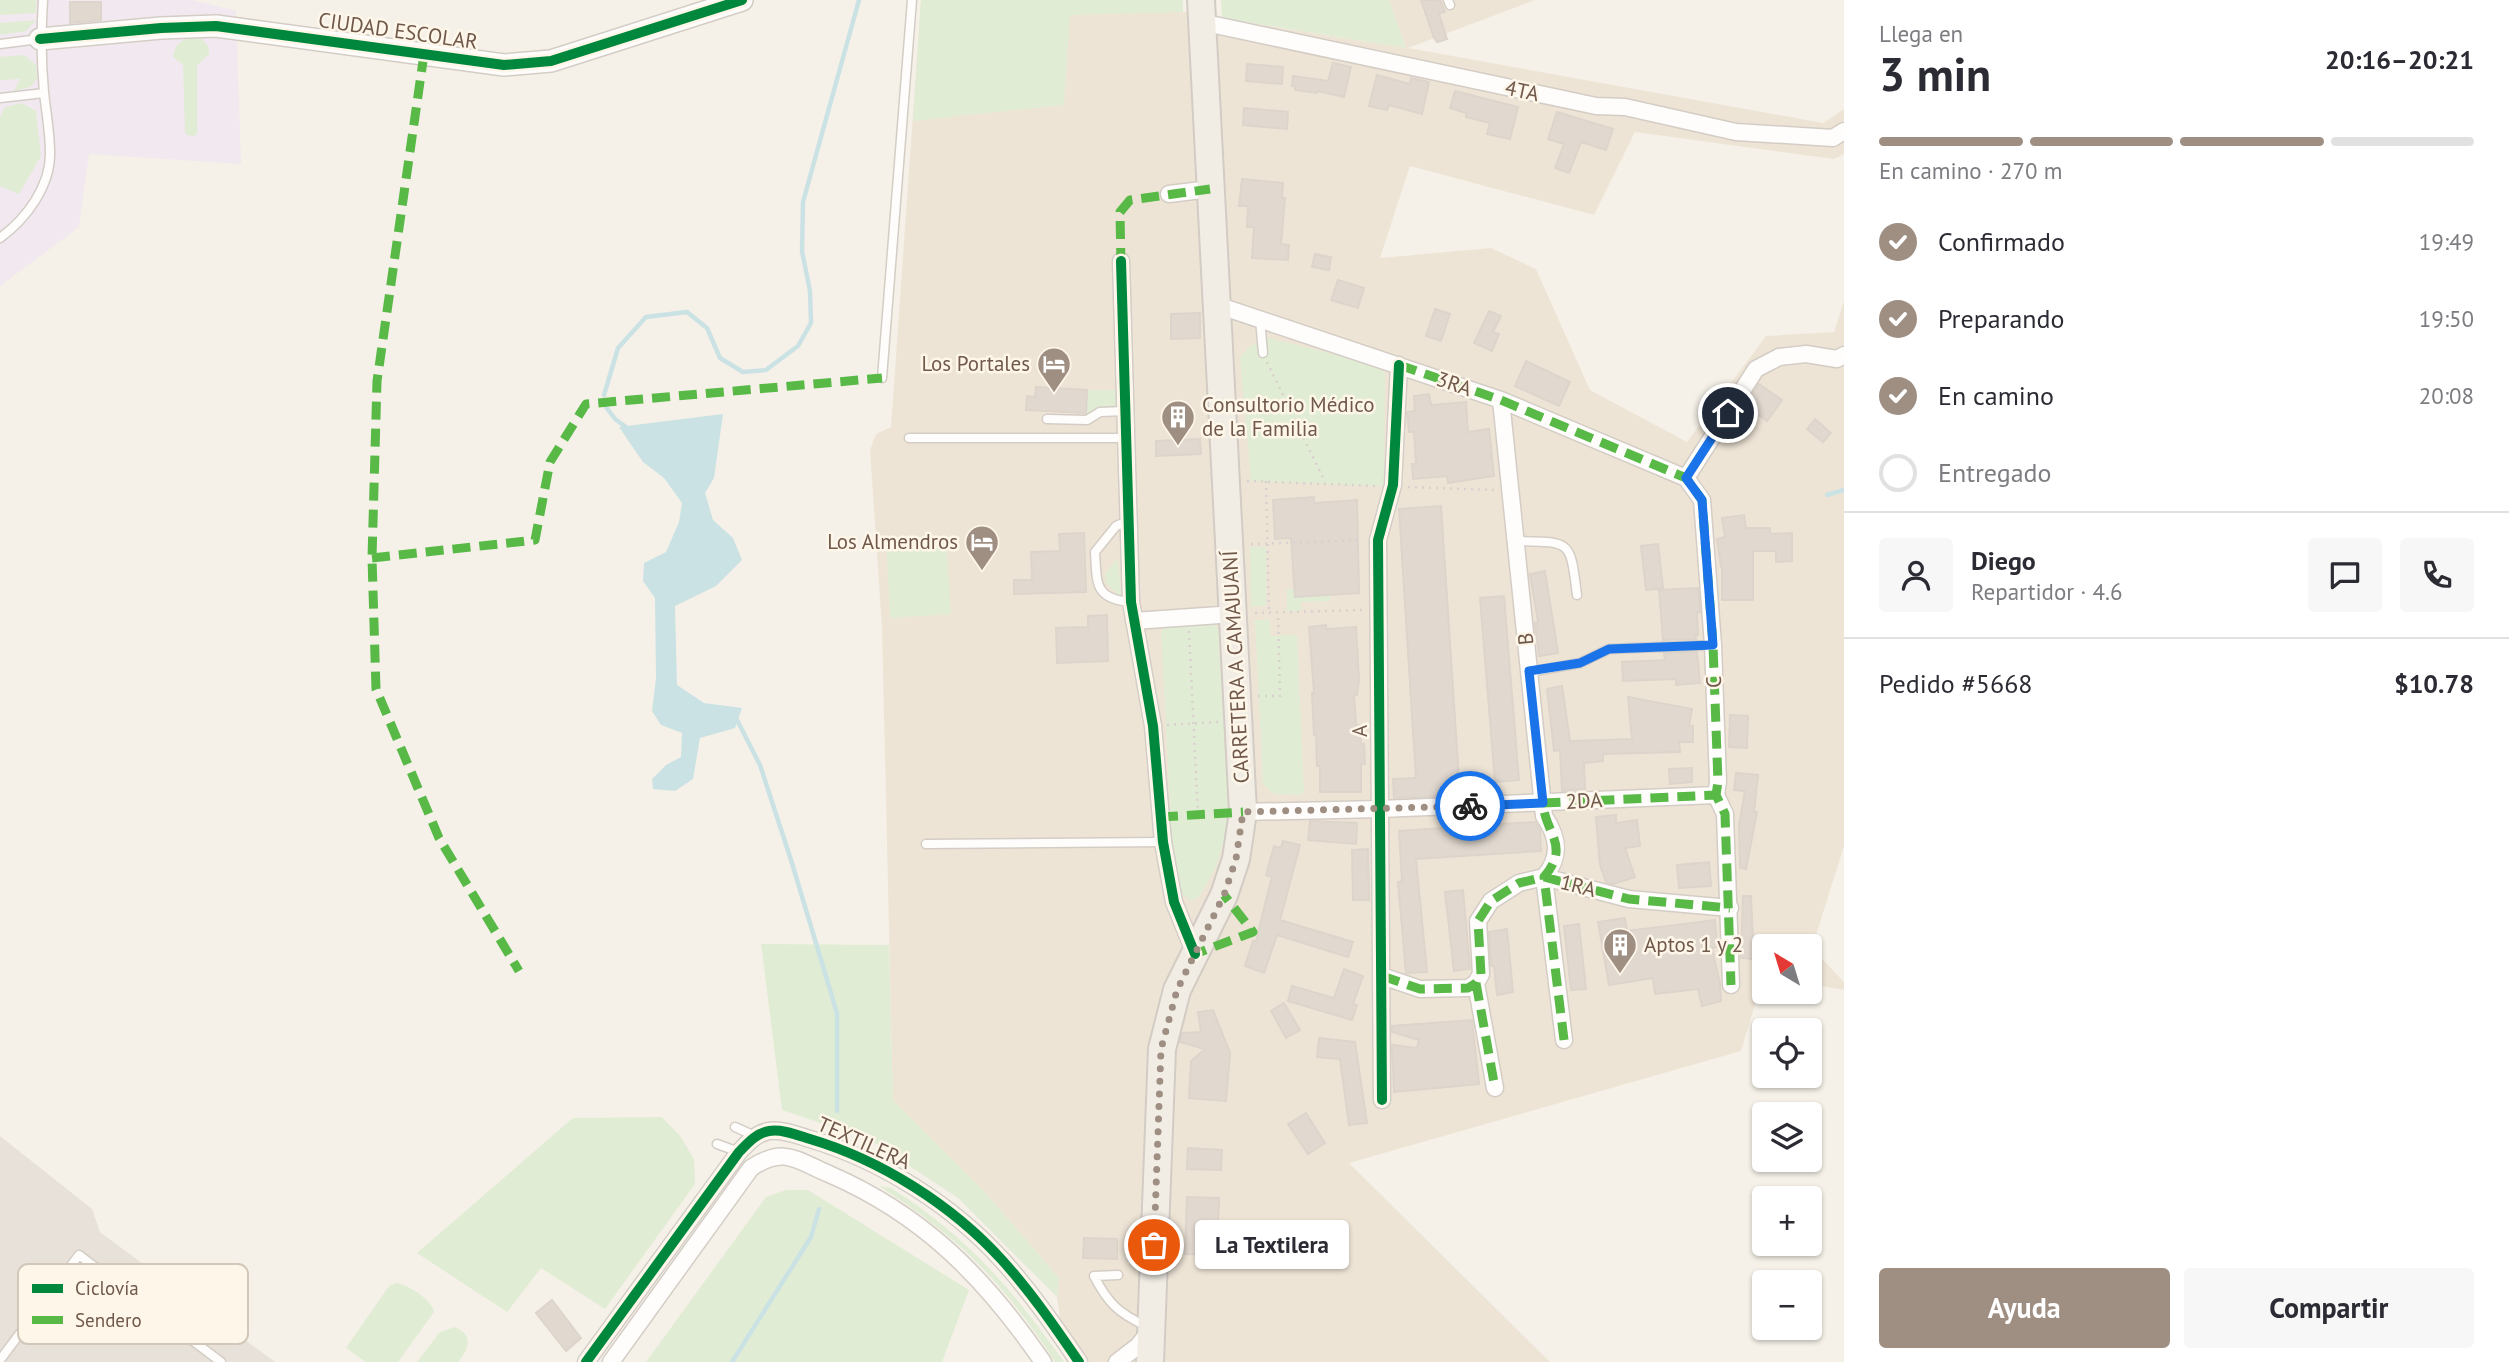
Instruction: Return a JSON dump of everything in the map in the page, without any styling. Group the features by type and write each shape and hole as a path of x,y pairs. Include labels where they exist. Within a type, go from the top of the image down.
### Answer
{"main road":[{"name":"CARRETERA A CAMAJUANÍ","path":"1150,1362 1161,1049 1177,990 1228,883 1236,859 1243,812 1201,11"}],"street":[{"name":"CIUDAD ESCOLAR","path":"40,39 216,26 504,65 551,61 742,0"},
{"name":"4TA","path":"1201,11 1596,107 1625,107 1736,132 1833,138 1844,131"},
{"path":"1169,194 1210,189"},
{"path":"1121,261 1131,602 1153,726 1163,842 1174,902 1195,954"},
{"name":"3RA","path":"1217,305 1501,400 1686,478"},
{"path":"1686,478 1756,369 1779,356 1806,354 1838,359 1844,355"},
{"name":"A","path":"1382,1100 1378,540 1392,486 1399,365"},
{"name":"B","path":"1501,400 1544,816 1551,827 1556,848 1554,866 1544,877 1564,1040"},
{"name":"C","path":"1686,478 1702,500 1713,645 1718,782 1716,794 1726,814 1731,985"},
{"path":"1134,621 1234,614"},
{"name":"2DA","path":"1243,812 1543,803 1716,794"},
{"name":"1RA","path":"1495,1088 1476,983 1481,974 1478,921 1491,901 1519,883 1544,877 1629,899 1730,908"},
{"path":"1382,976 1420,989 1468,988 1476,983"},
{"name":"TEXTILERA","path":"755,1136 768,1131 786,1131 827,1144 873,1164 918,1189 964,1224 1001,1258 1079,1362"},
{"path":"786,1131 783,1142 791,1157"},
{"path":"586,1362 739,1152 755,1136"},
{"path":"739,1152 749,1159 751,1168"},
{"path":"611,1362 751,1168 776,1155 791,1157"},
{"name":"TEXTILERA","path":"791,1157 862,1189 892,1206 931,1234 965,1264 988,1290 1043,1362"},
{"path":"1117,1362 1138,1346 1152,1329"}],"lane":[{"path":"0,238 16,226 36,200 47,175 51,154 40,39 43,0"},
{"path":"882,378 912,0"},
{"path":"0,44 40,39"},
{"path":"0,98 44,93"},
{"path":"1260,319 1263,353"},
{"path":"1047,419 1087,419 1100,412 1125,411"},
{"path":"909,438 1125,438"},
{"path":"1128,521 1116,526 1095,552 1097,584 1108,597 1131,602"},
{"path":"1516,541 1553,542 1565,547 1572,557 1577,595"},
{"path":"1529,671 1580,663 1609,649 1713,645"},
{"path":"926,844 1163,842"},
{"path":"734,1127 755,1136"},
{"path":"717,1144 739,1152"},
{"path":"72,1264 79,1255 91,1264"},
{"path":"1118,1275 1094,1276 1106,1299 1122,1314 1152,1329"},
{"path":"0,1360 18,1336"},
{"path":"197,1344 221,1362"}],"path":[{"path":"1263,353 1326,484"},
{"path":"1226,480 1511,491"},
{"path":"1266,481 1269,613"},
{"path":"1230,545 1378,540"},
{"path":"1234,614 1378,610"},
{"path":"1153,726 1193,724 1280,696 1278,613"},
{"path":"1189,617 1198,815"}],"shaded area":[{"path":"0,0 193,0 236,11 241,164 89,154 79,227 0,286"},
{"path":"921,0 1183,0 1183,12 1406,48 1389,0 1535,0 1408,48 1823,123 1844,109 1844,154 1834,159 1635,132 1594,215 1410,166 1380,258 1491,248 1536,269 1590,390 1687,442 1766,336 1834,332 1844,301 1844,846 1816,934 1752,934 1752,1004 1755,1004 1741,1051 1349,1163 1550,1362 1066,1362 1057,1297 1059,1278 984,1191 893,1100 882,628 870,450 876,434 891,427"},
{"path":"1822,959 1844,982 1844,990 1822,986"},
{"path":"0,1136 92,1209 100,1232 143,1264 18,1264 18,1344 248,1342 275,1362 0,1362"}],"green space":[{"path":"0,0 36,0 36,13 0,15"},
{"path":"921,0 1183,0 1183,12 1070,15 1064,105 913,121"},
{"path":"1221,0 1389,0 1406,48 1222,18"},
{"path":"36,20 26,31 0,35 0,23"},
{"path":"200,37 209,47 209,54 197,65 197,134 194,136 185,132 183,65 173,57 176,47 182,41"},
{"path":"24,55 36,65 37,79 30,87 14,91 20,79 0,80 0,57"},
{"path":"22,103 36,111 41,156 19,194 0,186 0,117 5,107"},
{"path":"1265,337 1379,366 1385,374 1384,486 1251,481 1240,358 1249,347"},
{"path":"1087,390 1121,390 1120,405 1086,413"},
{"path":"946,536 951,614 890,618 886,540"},
{"path":"1250,547 1266,547 1266,606 1251,607"},
{"path":"1118,558 1121,597 1106,583 1105,574"},
{"path":"1287,589 1294,589 1295,597 1330,595 1330,601 1301,602 1301,611 1287,611"},
{"path":"1255,620 1270,620 1271,636 1297,635 1304,792 1301,795 1274,794 1263,784"},
{"path":"1212,623 1218,628 1229,823 1217,865 1199,897 1191,901 1181,893 1173,861 1161,632 1165,626"},
{"path":"761,944 889,945 893,1100 984,1191 1059,1278 1057,1297 958,1198 870,1140 782,1110"},
{"path":"662,1117 681,1137 694,1159 695,1184 605,1309 541,1268 507,1312 417,1253 573,1118"},
{"path":"879,1186 891,1188 918,1206 966,1245 1007,1288 1064,1362 1055,1362 1015,1305 968,1254 927,1219"},
{"path":"786,1190 808,1190 969,1290 942,1362 646,1362 766,1197"},
{"path":"396,1283 419,1293 429,1302 434,1312 398,1362 366,1362 346,1348 389,1286"},
{"path":"455,1327 465,1334 468,1343 458,1362 417,1362 440,1332"}],"water":[{"path":"723,414 714,478 705,493 713,520 733,538 742,560 716,586 675,606 677,685 704,703 742,708 735,728 700,738 693,779 675,791 653,789 652,779 666,765 681,757 682,733 661,725 652,711 656,678 655,598 643,581 644,563 666,552 679,522 682,503 664,478 643,462 619,427"}],"building":[{"path":"1421,0 1440,0 1445,12 1439,14 1447,39 1437,42 1434,38"},
{"path":"70,2 101,2 101,20 70,23"},
{"path":"1333,63 1351,67 1344,97 1318,91 1295,90 1295,86 1292,86 1293,76 1328,81"},
{"path":"1247,64 1283,67 1282,84 1246,81"},
{"path":"1377,75 1410,84 1411,78 1429,82 1422,114 1389,105 1387,110 1369,106"},
{"path":"1455,91 1518,107 1510,139 1487,134 1490,123 1466,117 1466,113 1450,108"},
{"path":"1244,108 1288,112 1287,129 1243,125"},
{"path":"1557,112 1613,129 1606,150 1581,142 1569,173 1555,168 1564,144 1548,139"},
{"path":"1242,179 1283,183 1282,198 1285,198 1281,244 1289,245 1288,260 1252,258 1254,227 1247,227 1248,206 1239,206"},
{"path":"1315,254 1331,257 1329,270 1312,267"},
{"path":"1338,280 1364,288 1358,308 1331,300"},
{"path":"1435,309 1450,314 1441,341 1426,336"},
{"path":"1489,311 1501,316 1493,332 1499,334 1492,351 1474,343"},
{"path":"1200,313 1200,338 1171,339 1171,314"},
{"path":"1526,361 1570,382 1559,406 1515,386"},
{"path":"1759,384 1782,400 1767,421 1745,405"},
{"path":"1036,387 1087,390 1086,413 1026,410 1027,396 1035,397"},
{"path":"1429,394 1431,405 1466,402 1468,432 1489,429 1494,476 1448,483 1447,476 1413,479 1412,464 1416,464 1414,432 1409,432 1407,412 1415,411 1414,396"},
{"path":"1815,419 1831,433 1823,442 1807,429"},
{"name":"Consultorio Médico de la Familia","path":"1200,439 1201,454 1156,456 1156,441"},
{"path":"1314,497 1314,503 1357,500 1359,593 1295,597 1291,538 1275,539 1273,500"},
{"path":"1441,506 1460,795 1394,798 1393,779 1416,778 1399,509"},
{"path":"1744,515 1746,528 1770,528 1770,534 1792,533 1792,561 1776,562 1776,551 1753,551 1753,600 1722,600 1722,567 1717,539 1725,537 1722,518"},
{"path":"1084,533 1086,592 1014,594 1014,580 1032,580 1031,552 1060,551 1059,534"},
{"path":"1658,544 1663,588 1646,590 1641,546"},
{"path":"1545,571 1558,653 1539,656 1535,623 1538,622 1530,574"},
{"path":"1698,588 1700,612 1697,612 1696,639 1663,640 1659,590"},
{"path":"1504,596 1519,780 1495,782 1480,598"},
{"path":"1107,615 1108,661 1057,663 1056,628 1088,627 1088,616"},
{"path":"1326,625 1326,629 1356,627 1359,680 1357,695 1354,695 1356,725 1359,725 1361,744 1364,744 1365,764 1361,764 1361,792 1320,792 1320,766 1317,766 1314,735 1309,627"},
{"path":"1697,652 1700,683 1676,685 1676,679 1623,681 1622,662 1665,660 1664,653"},
{"path":"1562,686 1570,741 1632,739 1628,697 1692,709 1689,726 1693,726 1693,742 1679,742 1680,752 1603,754 1603,761 1584,763 1585,789 1562,791 1560,750 1554,751 1547,689"},
{"path":"1730,715 1748,716 1747,748 1729,747"},
{"path":"1692,768 1692,782 1670,784 1669,769"},
{"path":"1736,773 1758,775 1754,812 1757,812 1746,869 1740,868 1739,825 1745,791 1734,790"},
{"path":"1616,815 1616,823 1637,820 1640,846 1625,848 1635,877 1613,884 1606,882 1600,865 1596,817"},
{"path":"1310,821 1357,823 1356,844 1308,840"},
{"path":"1535,822 1540,830 1541,851 1416,859 1427,972 1406,973 1398,882 1402,881 1399,831"},
{"path":"1283,841 1300,845 1280,920 1353,942 1348,957 1277,935 1264,973 1245,966 1253,941 1256,942 1272,877 1266,875 1274,846 1281,848"},
{"path":"1368,849 1369,900 1353,900 1352,850"},
{"path":"1709,862 1711,886 1679,888 1677,865"},
{"path":"1463,890 1470,969 1454,971 1445,892"},
{"path":"1743,896 1751,896 1752,959 1741,958"},
{"path":"1625,918 1627,931 1715,920 1717,947 1712,948 1721,1001 1702,1006 1698,989 1655,994 1653,978 1609,985 1598,922"},
{"path":"1579,924 1586,989 1571,990 1564,926"},
{"path":"1507,929 1513,992 1497,995 1494,966 1491,966 1489,932"},
{"path":"1344,969 1363,976 1353,1004 1357,1005 1352,1020 1288,1001 1292,986 1334,998"},
{"path":"1284,1003 1300,1030 1286,1038 1271,1011"},
{"path":"1213,1010 1230,1053 1226,1101 1189,1098 1191,1061 1205,1049 1180,1042 1182,1033 1201,1032 1198,1012"},
{"path":"1472,1020 1479,1084 1394,1092 1392,1045 1417,1048 1419,1040 1392,1032 1392,1026"},
{"path":"1319,1038 1355,1042 1367,1123 1349,1125 1340,1059 1317,1057"},
{"path":"1306,1113 1325,1143 1308,1154 1288,1124"},
{"path":"1188,1148 1222,1150 1221,1170 1187,1169"},
{"path":"1187,1197 1219,1198 1217,1255 1185,1254"},
{"path":"1084,1238 1117,1239 1117,1259 1083,1258"},
{"path":"552,1300 581,1338 566,1351 536,1313"}],"waterway":[{"path":"604,395 618,348 646,317 687,312 707,328 720,358 743,372 766,370 798,346 811,323 810,291 802,251 803,202 859,0"},
{"path":"606,407 615,419 630,430"},
{"path":"1827,495 1844,490"},
{"path":"735,716 760,765 837,1013 837,1111"},
{"path":"732,1362 811,1237 819,1209"}],"marked path":[{"path":"424,54 377,381 372,558 376,689 439,838 519,971"},
{"path":"1121,266 1120,212 1130,200 1210,189"},
{"path":"1399,365 1501,400 1686,478 1702,500 1713,645 1718,782 1716,795 1725,814 1731,985"},
{"path":"372,558 535,540 550,462 586,404 882,378"},
{"path":"1564,1040 1544,877 1552,866 1556,848 1543,803 1716,795"},
{"path":"1160,817 1243,812"},
{"path":"1382,976 1420,989 1468,988 1476,983 1481,974 1478,921 1491,901 1519,883 1544,877 1629,899 1730,908"},
{"path":"1193,948 1195,954 1253,932 1224,895"},
{"path":"1476,983 1495,1088"}],"cycle path":[{"path":"40,39 216,26 504,65 551,61 742,0"},
{"path":"1121,261 1131,602 1153,726 1163,842 1174,902 1195,954"},
{"path":"1382,1100 1378,540 1393,485 1399,365"},
{"path":"586,1362 739,1152 756,1136 774,1131 800,1136 863,1159 938,1203 1002,1260 1033,1297 1079,1362"}],"way so far":[{"path":"1154,1245 1161,1049 1177,990 1224,895 1236,859 1243,812 1470,806"}],"place":[{"name":"Los Portales","path":"1054,394"},
{"name":"Consultorio Médico de la Familia","path":"1178,447"},
{"name":"Los Almendros","path":"982,572"},
{"name":"Aptos 1 y 2","path":"1620,975"},
{"name":"La Textilera","path":"1154,1245"}],"route":[{"path":"1470,806 1543,803 1529,671 1580,663 1609,649 1713,645 1702,500 1686,478 1728,413"}]}
